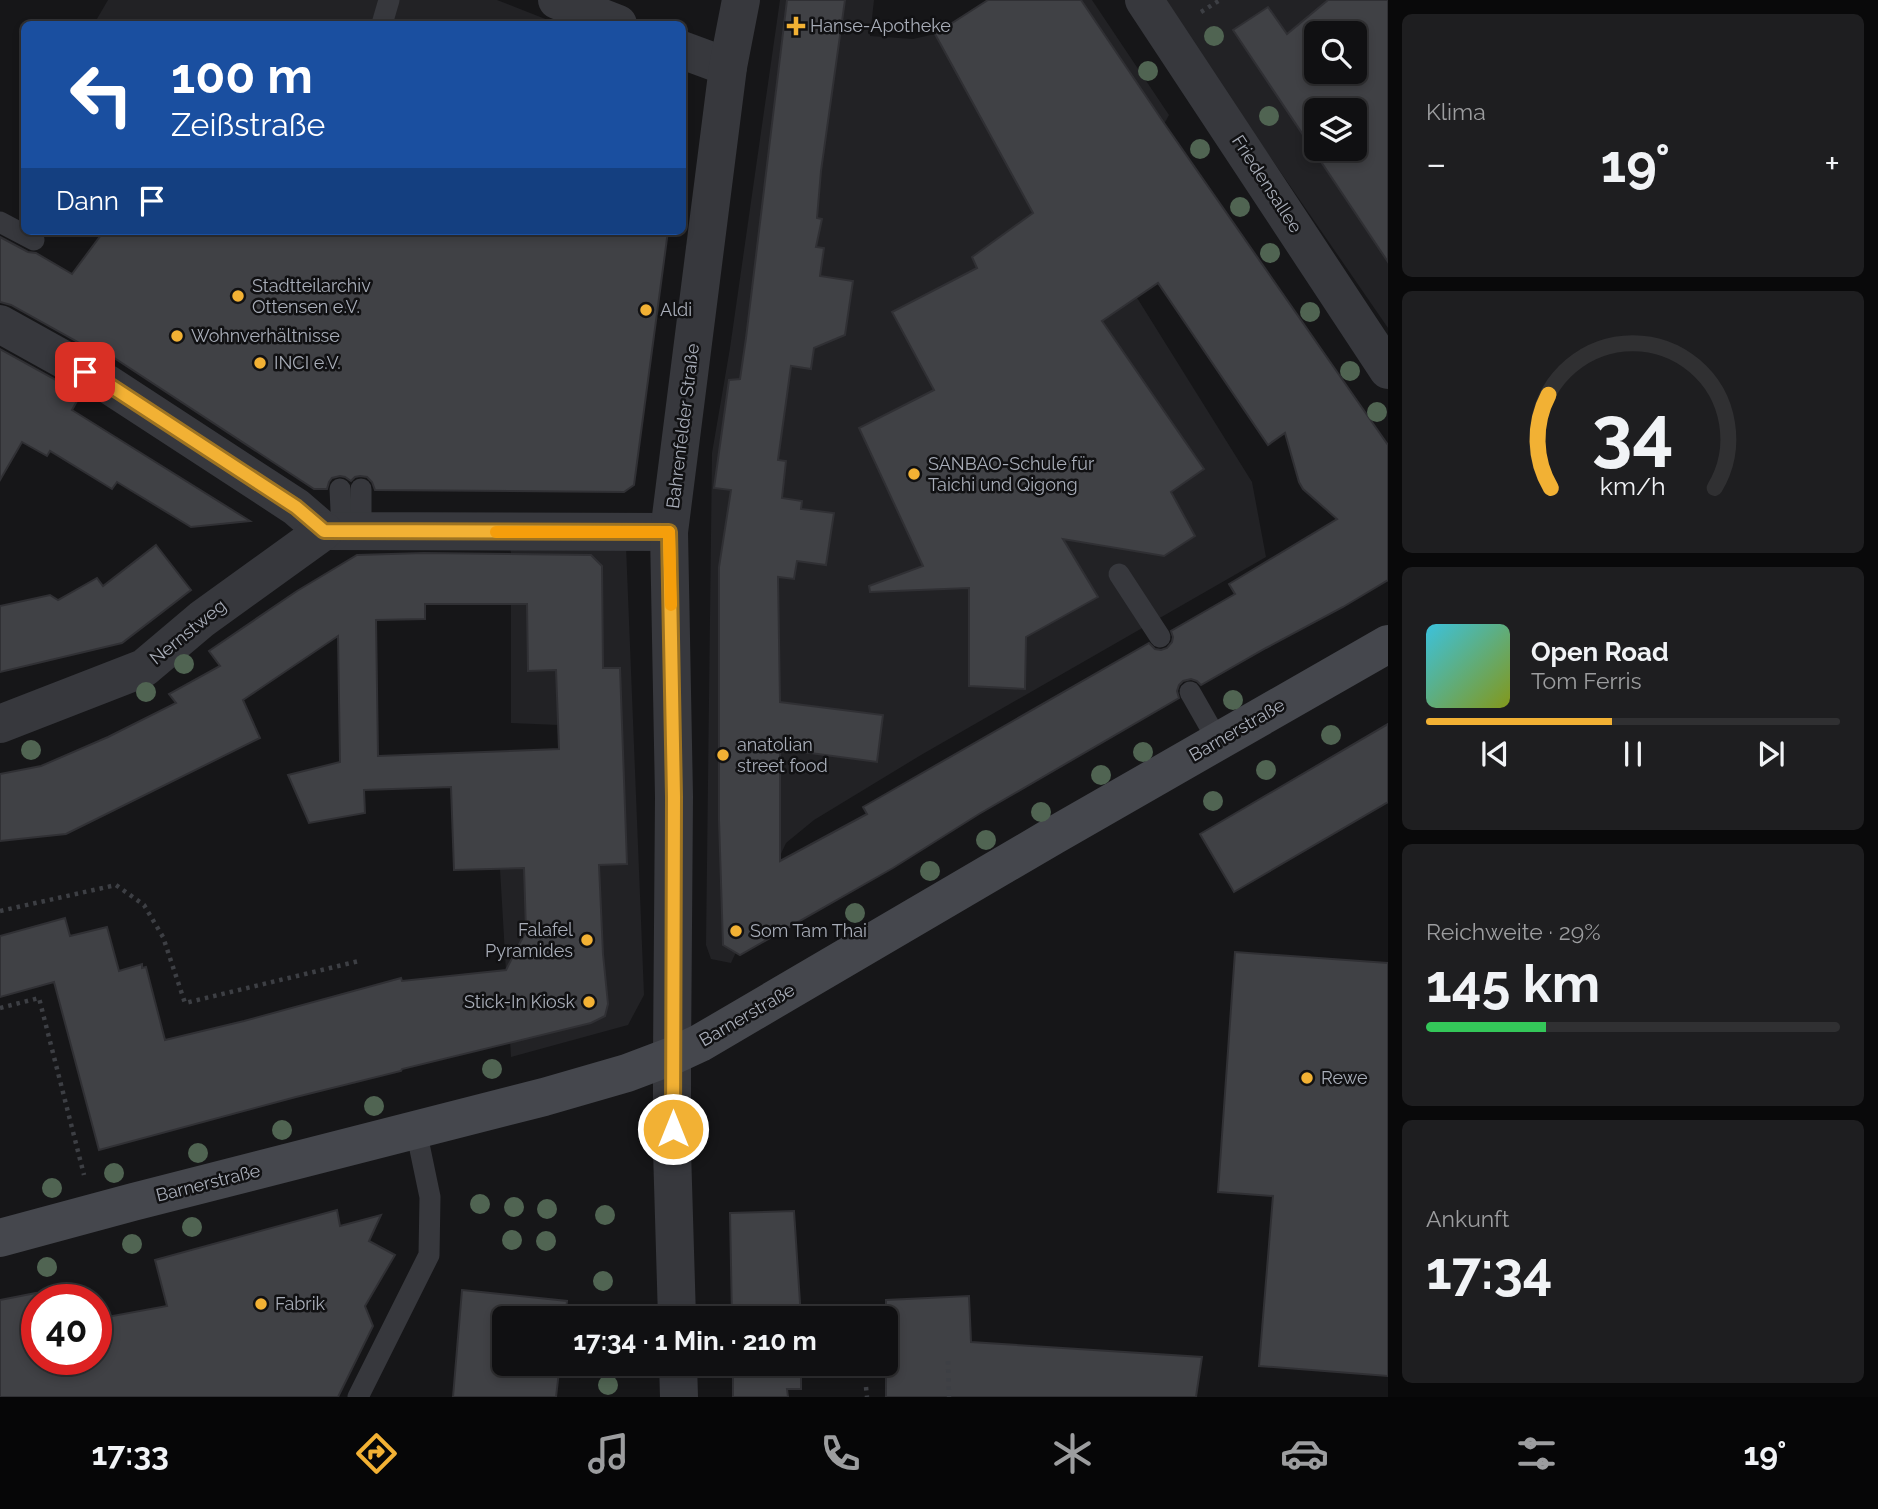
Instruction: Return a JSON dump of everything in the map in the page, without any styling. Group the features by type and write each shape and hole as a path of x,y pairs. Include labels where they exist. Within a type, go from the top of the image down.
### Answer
{"main road":[{"name":"Barnerstraße","path":"0,1238 555,1094 673,1056 700,1043 1388,644"}],"street":[{"path":"557,0 610,21"},
{"name":"Bahrenfelder Straße","path":"677,1306 672,1150 674,797 669,532 729,67 741,0"},
{"name":"Friedensallee","path":"1144,0 1388,370"},
{"path":"686,51 729,67"},
{"path":"0,324 106,383 296,507 342,531 669,532"},
{"name":"Nernstweg","path":"0,724 144,668 202,619 342,531"},
{"path":"678,1376 679,1397"}],"lane":[{"path":"383,21 389,0"},
{"path":"0,222 21,233"},
{"path":"25,235 34,240"},
{"path":"342,531 350,489"},
{"path":"1119,574 1160,637"},
{"path":"1190,692 1218,741"},
{"path":"358,1397 429,1255 430,1196 416,1130"}],"path":[{"path":"0,911 116,885 144,905 163,937 185,1003 359,961"},
{"path":"0,1008 39,998 93,1213"},
{"path":"948,1361 949,1397"},
{"path":"866,1387 867,1397"}],"shaded area":[{"path":"108,0 497,0 550,21 96,21"},
{"path":"780,0 874,0 870,36 913,39 935,34 988,0 1092,0 1169,115 1164,124 1071,192 1252,482 1266,557 921,755 814,820 786,843 731,963 711,959 706,945 712,453 730,348"},
{"path":"1162,0 1388,0 1388,328"},
{"path":"509,543 626,546 644,995 628,1025 511,1057 500,869 563,866 558,725 511,723"}],"building":[{"path":"787,0 845,0 821,171 817,218 822,219 816,247 824,248 820,276 853,281 845,335 814,348 811,369 791,366 778,460 786,461 782,498 802,501 801,509 834,513 826,565 797,561 794,579 778,577 780,702 883,715 877,762 780,749 780,861 867,814 863,807 1149,643 1155,649 1167,648 1172,642 1171,631 1235,594 1229,584 1337,519 1303,489 1285,433 1268,445 1158,283 1102,321 1204,469 1171,492 1195,536 1164,556 1063,539 1098,597 1026,637 1025,689 969,686 969,588 870,592 869,586 923,566 859,428 934,390 892,312 977,268 972,257 1033,213 935,34 988,0 1081,0 1388,445 1388,580 1201,685 1191,679 1183,681 1177,691 1179,698 979,814 893,868 740,955 723,945 719,820 719,567 731,490 714,488 729,380 740,379"},
{"path":"1328,0 1388,0 1388,262 1321,161 1367,161 1367,98 1304,98 1304,136 1233,30 1268,7 1287,34"},
{"path":"101,235 667,235 634,485 624,492 375,490 367,477 355,477 351,481 340,476 332,478 327,489 314,489 105,352 103,356 11,305 0,302 0,237 28,252 36,253 72,274"},
{"path":"0,349 81,394 72,410 250,521 191,527 117,482 112,489 50,451 47,456 22,442 0,480"},
{"path":"156,545 191,590 122,643 0,672 0,606 50,595 58,600 97,578 103,586"},
{"path":"357,555 591,555 602,566 603,668 620,668 627,864 599,865 608,1004 605,1016 591,1023 402,1069 99,1150 54,982 0,997 0,936 65,918 70,936 107,927 119,971 142,964 142,968 146,967 165,1040 401,978 402,981 506,970 526,931 524,868 454,870 451,787 364,790 365,813 309,823 288,775 340,762 338,636 243,700 260,738 66,834 0,841 0,774 41,766 176,703 169,694 220,666 209,651 297,591","holes":["425,604 527,604 528,671 556,670 559,749 378,756 376,620 425,619"]},
{"path":"1388,724 1388,802 1234,892 1200,834"},
{"name":"Rewe","path":"1235,952 1388,963 1388,1376 1259,1366 1273,1196 1218,1192"},
{"name":"Fabrik","path":"337,1210 340,1226 381,1215 369,1241 395,1255 365,1306 373,1326 338,1397 0,1397 0,1300 21,1296 21,1375 112,1375 112,1316 167,1306 155,1260"},
{"path":"794,1211 800,1306 732,1306 730,1213"},
{"path":"462,1290 567,1301 566,1306 492,1306 492,1376 558,1376 556,1397 453,1397"},
{"path":"969,1296 971,1342 1202,1357 1196,1397 886,1397 886,1376 898,1376 898,1306 886,1306 886,1300"},
{"path":"733,1376 801,1376 801,1389 787,1389 788,1397 733,1397"}],"slow traffic":[{"path":"496,532 669,532 671,605"}],"place":[{"name":"Hanse-Apotheke","path":"796,26"},
{"name":"Stadtteilarchiv Ottensen e.V.","path":"238,296"},
{"name":"Aldi","path":"646,310"},
{"name":"Wohnverhältnisse","path":"177,336"},
{"name":"INCI e.V.","path":"260,363"},
{"name":"SANBAO-Schule für Taichi und Qigong","path":"914,474"},
{"name":"anatolian street food","path":"723,755"},
{"name":"Som Tam Thai","path":"736,931"},
{"name":"Falafel Pyramides","path":"587,940"},
{"name":"Stick-In Kiosk","path":"589,1002"},
{"name":"Rewe","path":"1307,1078"},
{"name":"Fabrik","path":"261,1304"}],"route":[{"path":"85,372 296,507 324,531 669,532 674,797 673,1129"}]}
